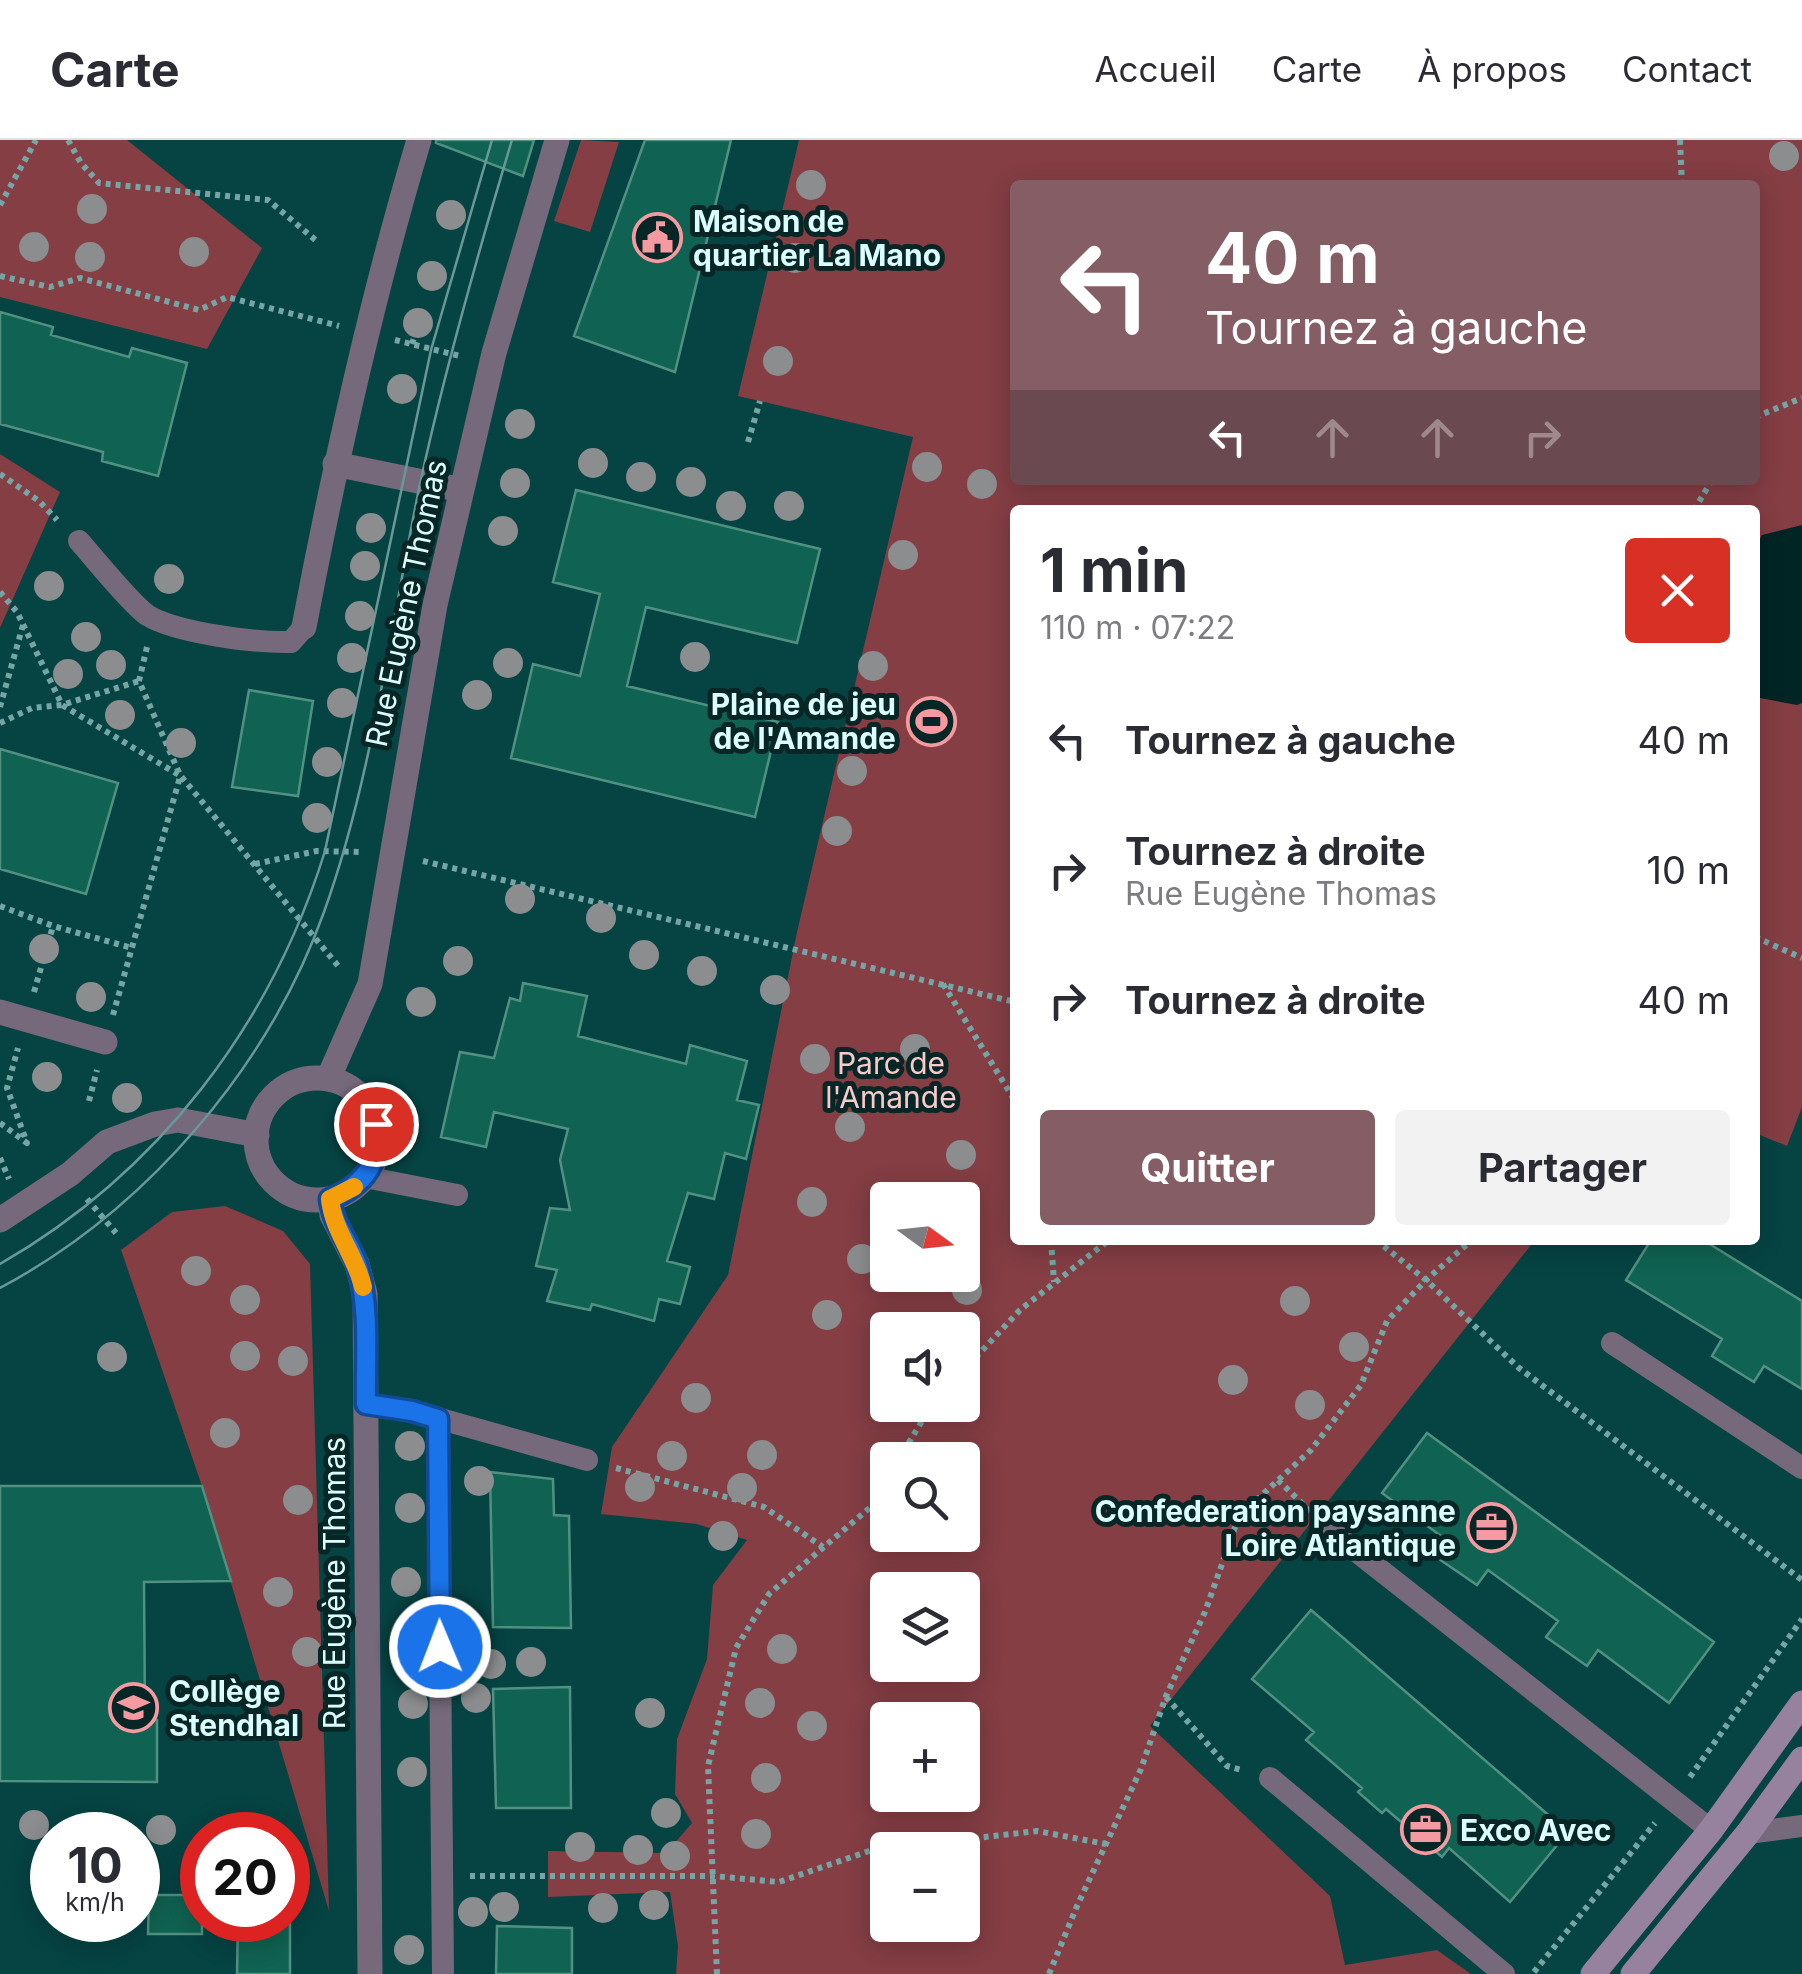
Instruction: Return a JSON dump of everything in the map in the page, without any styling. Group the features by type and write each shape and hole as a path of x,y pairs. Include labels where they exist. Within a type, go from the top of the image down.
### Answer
{"main road":[{"path":"1592,1974 1710,1830 1802,1703"},
{"path":"1633,1974 1748,1834 1802,1759"}],"street":[{"path":"304,626 335,464 420,140"},
{"name":"Rue Eugène Thomas","path":"328,1079 370,984 432,624 494,352 558,140"},
{"path":"335,464 462,490"},
{"path":"0,1012 105,1042"},
{"path":"328,1079 356,1092 374,1117 378,1148 365,1176 348,1192 330,1199 300,1198 278,1186 262,1166 257,1135 264,1112 277,1094 304,1080 328,1079"},
{"path":"0,1220 70,1174 107,1142 155,1124 178,1120 257,1135"},
{"name":"Rue Eugène Thomas","path":"330,1199 332,1214 358,1264 365,1294 370,1974"}],"lane":[{"path":"78,541 146,614 177,626 262,643 291,642 304,626"},
{"path":"365,1176 457,1194"},
{"path":"1612,1343 1802,1468"},
{"path":"366,1404 412,1411 587,1460"},
{"path":"438,1419 443,1974"},
{"path":"1332,1532 1710,1830"},
{"path":"1270,1778 1504,1974"},
{"path":"1748,1834 1802,1826"}],"path":[{"path":"0,206 36,140"},
{"path":"68,140 99,183 268,200 318,242"},
{"path":"1680,140 1682,180"},
{"path":"0,276 50,287 80,278 199,310 227,297 272,308"},
{"path":"412,344 416,332"},
{"path":"1760,414 1802,398"},
{"path":"748,442 760,401"},
{"path":"0,474 38,502 78,541"},
{"path":"0,592 23,624 62,705 180,775"},
{"path":"154,617 139,682 180,775 287,908 347,975"},
{"path":"0,707 23,624"},
{"path":"0,723 32,708 62,705 139,682"},
{"path":"0,906 132,948 180,775"},
{"path":"255,864 317,851 391,853 1010,1001"},
{"path":"0,1123 27,1143 7,1088 53,926"},
{"path":"1760,939 1802,958"},
{"path":"943,984 1010,1093"},
{"path":"89,1100 97,1072"},
{"path":"0,1158 12,1184"},
{"path":"82,1192 116,1232"},
{"path":"1051,1245 1054,1284"},
{"path":"980,1353 1020,1310 1103,1245"},
{"path":"1382,1245 1426,1280 1519,1368 1802,1580"},
{"path":"1049,1974 1141,1770 1166,1696 1205,1612 1239,1516 1311,1450 1361,1385 1387,1321 1466,1245"},
{"path":"587,1460 764,1507 822,1547"},
{"path":"1278,1480 1332,1532"},
{"path":"717,1974 708,1766 736,1648 769,1594 870,1507"},
{"path":"1166,1696 1227,1766 1270,1778"},
{"path":"443,1875 713,1876 780,1882 872,1850 1036,1831 1106,1844"}],"green space":[{"path":"0,140 127,140 262,248 207,349 0,297"},
{"path":"581,140 619,142 590,232 554,221"},
{"name":"Parc de l'Amande","path":"799,140 1802,140 1802,1107 1787,1146 1760,1135 1760,505 1010,505 1010,1245 1531,1245 1150,1726 1330,1896 1345,1965 1437,1950 1471,1974 676,1974 678,1946 670,1892 548,1897 548,1851 666,1853 692,1823 675,1794 677,1739 707,1659 713,1585 747,1540 697,1524 601,1514 612,1447 728,1275 797,932 913,437 738,396"},
{"path":"0,454 60,492 0,628"},
{"path":"225,1206 283,1231 310,1264 329,1911 310,1847 310,1812 299,1812 202,1486 121,1250 172,1212"}],"water":[{"path":"1802,525 1802,703 1797,705 1760,698 1762,535"}],"building":[{"path":"436,140 534,140 523,176"},
{"name":"Maison de quartier La Mano","path":"645,140 731,140 675,372 574,336"},
{"path":"0,312 53,327 51,335 129,357 132,348 187,363 158,476 102,461 103,452 0,424"},
{"path":"576,490 820,549 797,643 646,607 627,686 778,722 755,817 511,758 533,664 580,676 600,594 553,582"},
{"path":"249,690 313,701 298,796 232,787"},
{"path":"0,749 118,783 86,894 0,869"},
{"path":"523,983 587,996 578,1036 686,1064 690,1045 747,1061 737,1100 759,1105 746,1159 725,1153 714,1199 688,1193 667,1261 690,1267 680,1304 659,1299 654,1321 592,1304 590,1310 547,1301 557,1270 536,1266 550,1208 570,1210 560,1160 568,1129 494,1112 486,1147 441,1137 460,1052 494,1058 510,998 520,1001"},
{"path":"1648,1245 1711,1245 1802,1301 1802,1389 1764,1366 1754,1382 1712,1356 1722,1339 1626,1280"},
{"path":"1427,1433 1714,1642 1669,1703 1598,1650 1587,1666 1546,1637 1558,1621 1488,1570 1477,1585 1436,1557 1448,1541 1382,1493"},
{"path":"490,1472 553,1479 554,1515 569,1516 571,1628 493,1627"},
{"path":"0,1486 202,1486 231,1581 144,1582 145,1719 157,1720 157,1782 0,1781"},
{"path":"1311,1610 1568,1832 1510,1902 1449,1848 1442,1857 1386,1809 1382,1813 1358,1792 1362,1788 1306,1740 1314,1732 1252,1679"},
{"path":"570,1687 571,1808 496,1808 493,1689"},
{"path":"160,1895 180,1895 180,1934 160,1934"},
{"path":"497,1926 572,1928 572,1974 496,1974"},
{"path":"238,1942 290,1942 290,1974 237,1974"}],"tram line":[{"path":"0,1264 110,1186 202,1089 274,976 302,915 325,851 431,350 492,140"},
{"path":"0,1288 54,1256 152,1176 235,1079 300,970 324,912 355,809 430,441 512,140"}],"slow traffic":[{"path":"354,1187 330,1199 332,1214 358,1264 363,1287"}],"place":[{"name":"Maison de quartier La Mano","path":"658,238"},
{"name":"Plaine de jeu de l'Amande","path":"931,721"},
{"name":"Confederation paysanne Loire Atlantique","path":"1491,1528"},
{"name":"Collège Stendhal","path":"134,1708"},
{"name":"Exco Avec","path":"1425,1830"}],"route":[{"path":"376,1124 378,1148 370,1170 348,1192 330,1199 332,1214 358,1264 365,1294 366,1404 438,1419 440,1647"}]}
